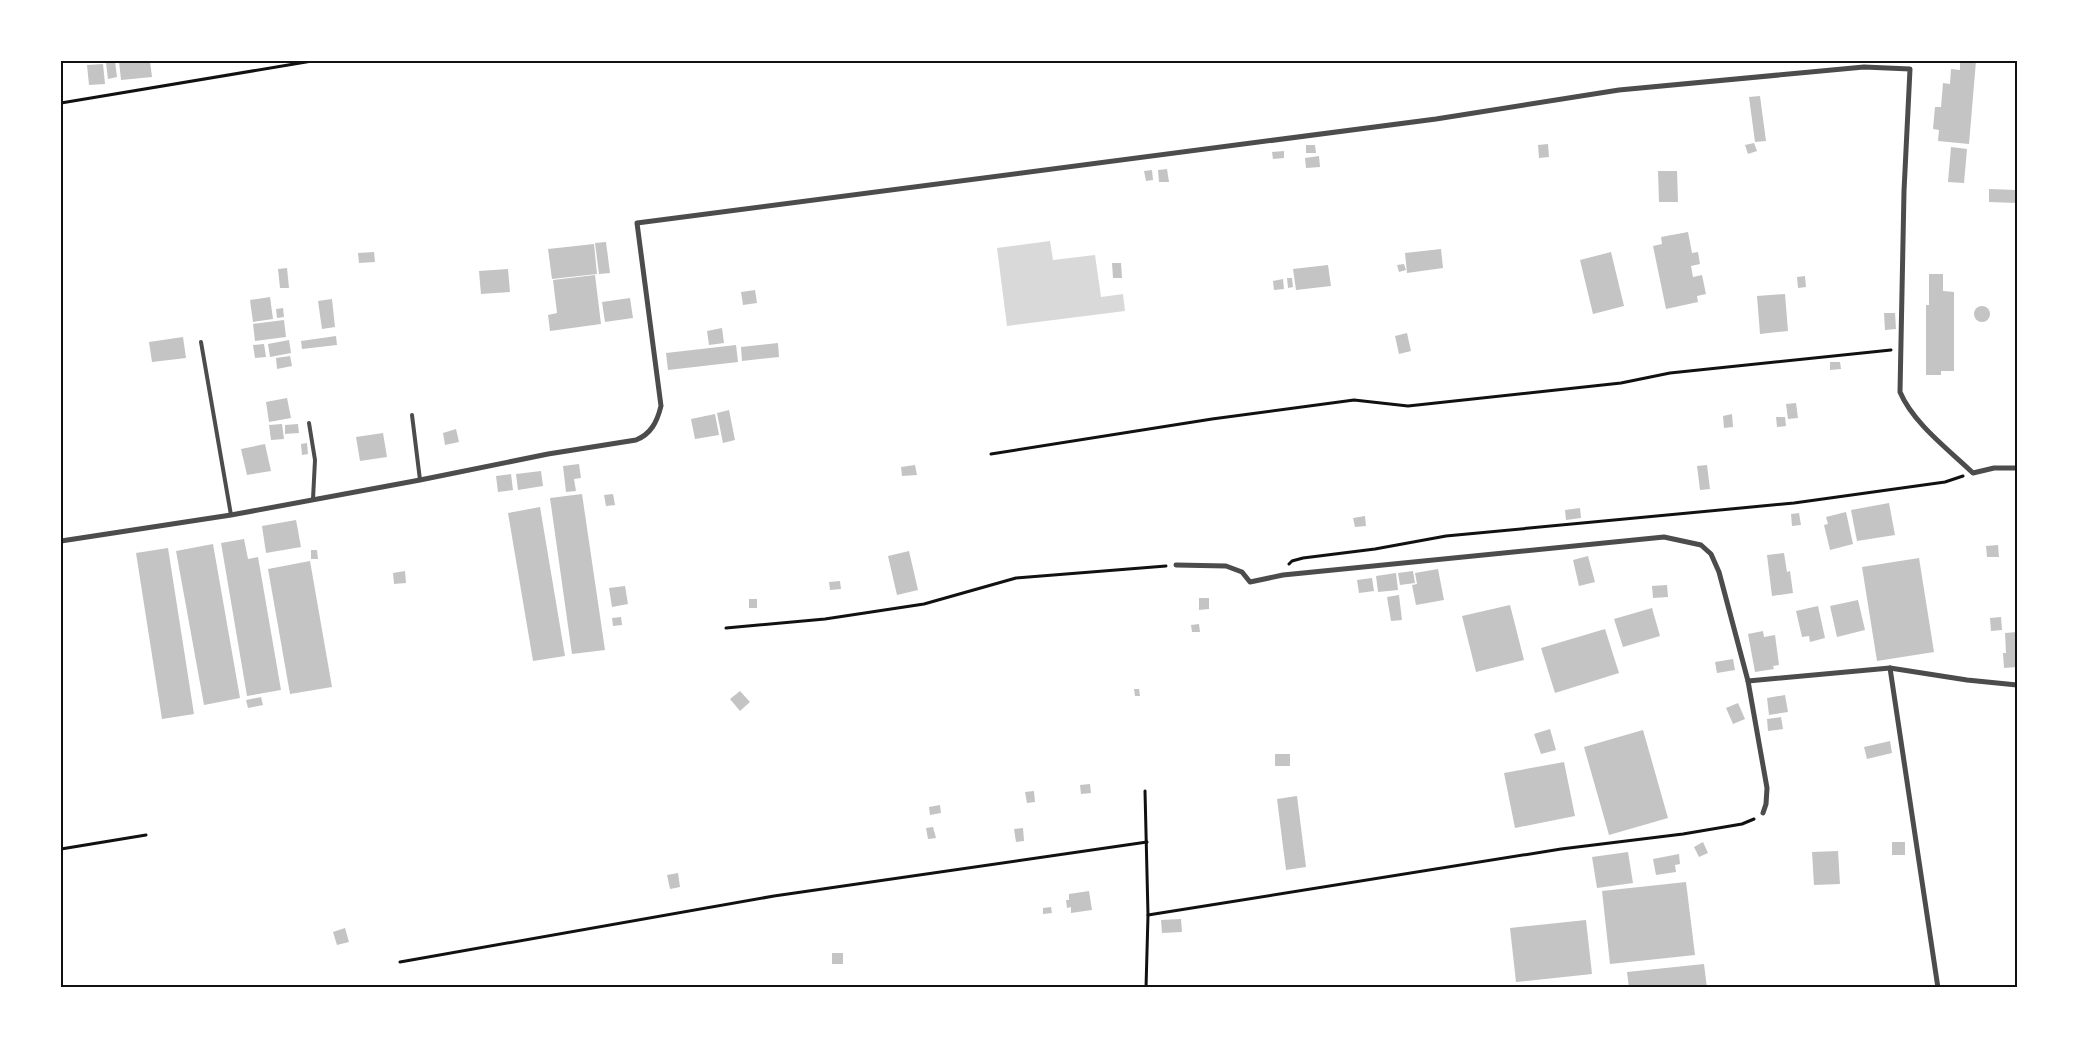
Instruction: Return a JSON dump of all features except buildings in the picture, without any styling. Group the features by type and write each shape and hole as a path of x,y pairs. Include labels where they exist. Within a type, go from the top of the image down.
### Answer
{"street":[{"path":"61,541 231,515 548,454 636,440 646,436 658,417 661,406 637,223 1436,119 1619,90 1688,82 1864,67 1910,69 1904,192 1900,392 1906,404 1920,421 1973,473 1994,468 2017,468"},
{"path":"1176,565 1226,566 1242,572 1250,582 1282,575 1664,537 1702,545 1711,554 1719,572 1748,681 1767,788 1766,804 1762,813"},
{"path":"1748,681 1890,668 1968,680 2017,685"},
{"path":"1890,668 1938,988"}],"lane":[{"path":"201,342 231,515"},
{"path":"412,415 420,480"},
{"path":"309,423 314,460 313,499"}],"path":[{"path":"61,103 312,61"},
{"path":"991,454 1212,419 1354,400 1408,406 1620,382 1670,373 1901,349"},
{"path":"1282,575 1292,561 1303,558 1375,549 1446,536 1794,503 1945,482 1973,473"},
{"path":"726,628 825,619 924,604 1016,578 1176,565"},
{"path":"1145,791 1148,915 1146,988"},
{"path":"1148,915 1561,849 1742,824 1762,813"},
{"path":"61,849 146,835"},
{"path":"400,962 774,896 1146,842"}],"shaded area":[{"path":"1050,241 1053,260 1095,255 1101,297 1123,294 1125,311 1007,326 997,248"}]}
